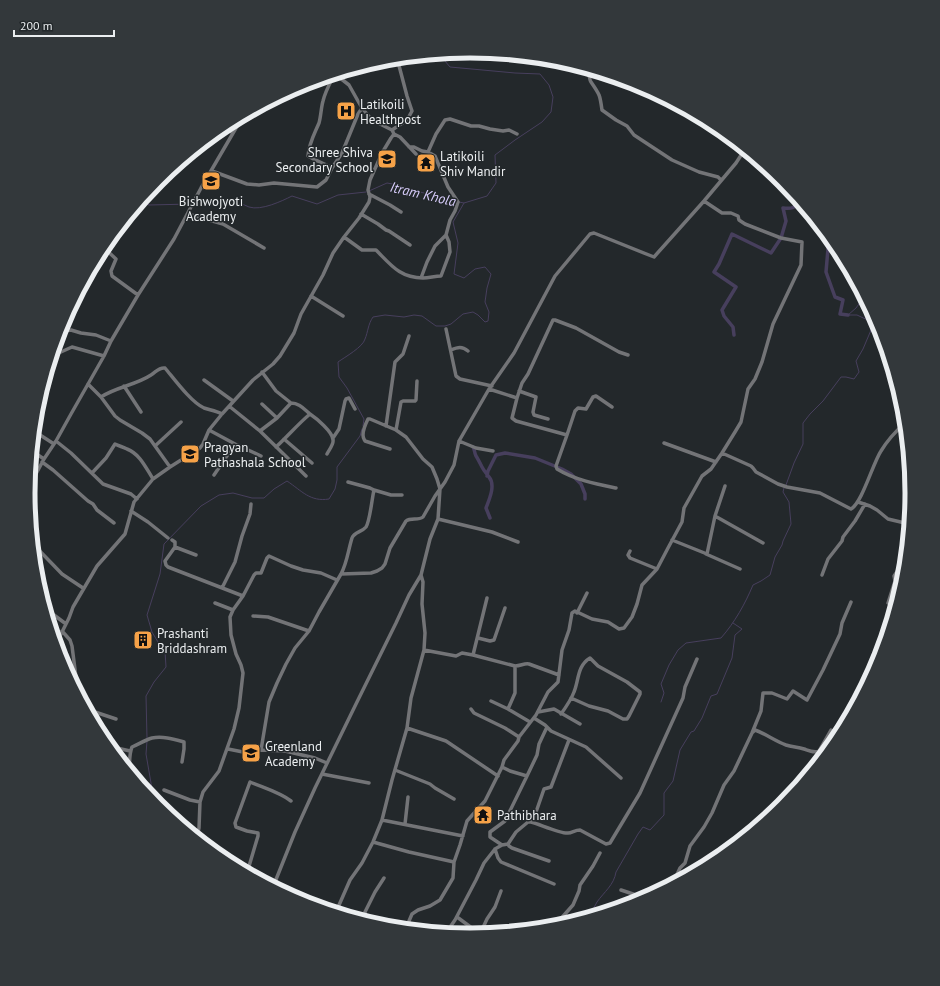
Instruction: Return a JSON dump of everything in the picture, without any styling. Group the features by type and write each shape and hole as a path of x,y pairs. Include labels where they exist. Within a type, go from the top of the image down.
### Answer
{"street":[{"path":"59,637 83,588 97,566 125,534 134,502 153,479 200,448 209,430 222,414 262,372 273,364 280,356 294,333 301,314 323,275 333,253 370,199 370,180 393,132 407,120 412,111 399,64"},
{"path":"588,75 591,83 600,95 602,110 627,126 634,135 672,160 699,172 718,177 721,180"},
{"path":"339,78 348,85 362,108 372,120 400,137 416,154"},
{"path":"331,81 322,102 319,122 309,147 308,156 325,163 332,168"},
{"path":"212,171 247,184 259,185 274,183 317,187 326,180 342,153 358,114 362,108"},
{"path":"428,152 436,134 445,120 450,119 471,126 490,129 503,131 509,130 517,134"},
{"path":"36,475 138,295 174,239 201,188 238,125"},
{"path":"229,130 233,133"},
{"path":"409,147 414,147 435,156 448,187 458,202 455,212 450,220 446,235 435,246 421,278"},
{"path":"341,574 372,573 382,568 386,564 390,548 406,521 409,519 421,518 445,482 454,465 459,441 514,353 555,276 590,234 594,233 654,257 736,164 742,154"},
{"path":"369,192 401,212"},
{"path":"409,923 412,914 440,900 453,878 454,862 467,821 485,801 498,776 504,760 538,712 548,692 558,682 562,650 569,630 572,613 575,612 592,620 608,622 619,629 624,628 632,617 642,585 657,569 682,522 684,508 702,476 711,469 741,422 748,390 755,379 762,362 773,324 801,265 802,242 781,238 745,224 739,220 738,216 732,213 722,214 704,201"},
{"path":"188,214 223,224 264,248"},
{"path":"361,214 410,245"},
{"path":"344,237 362,250 376,250 401,274 421,278 441,276 450,252 449,242 446,235"},
{"path":"108,251 116,259 111,271 112,276 138,295"},
{"path":"311,296 343,316"},
{"path":"567,435 516,422 512,418 522,383 528,374 553,320 576,328 619,352 628,355"},
{"path":"446,329 456,376 458,379 491,388 494,392 517,398"},
{"path":"67,330 96,335 111,341"},
{"path":"386,426 395,362 403,354 409,336"},
{"path":"58,353 72,347 104,356"},
{"path":"451,350 460,347 468,351"},
{"path":"101,397 152,375 159,369 165,368 193,400 204,408 215,410 222,414"},
{"path":"262,372 276,391 291,403 296,403 310,414 329,431 333,438"},
{"path":"204,380 233,401"},
{"path":"396,430 401,402 403,400 416,400 417,381"},
{"path":"88,384 101,397 114,416 142,432 150,439 170,467"},
{"path":"124,386 141,412"},
{"path":"519,391 536,397 533,412 534,416 548,419"},
{"path":"612,407 596,396 593,396 586,409 578,408 556,466 557,469 565,474 588,482 616,488"},
{"path":"327,454 333,442 333,438 339,429 346,399 349,398 355,408"},
{"path":"260,431 277,418 291,403"},
{"path":"262,404 277,418"},
{"path":"229,406 260,431 306,476"},
{"path":"276,447 310,414"},
{"path":"275,882 295,832 322,774 420,575 430,539 438,519 440,489 432,467 406,437 396,430 368,419 363,435 366,441 390,449"},
{"path":"155,446 181,422"},
{"path":"722,453 751,466 756,472 778,484 785,487 820,493 851,509 854,508 858,502 880,452 900,428"},
{"path":"209,430 261,456"},
{"path":"39,435 71,453 103,484 131,494 137,499"},
{"path":"284,439 312,463"},
{"path":"459,441 476,448 493,451"},
{"path":"664,443 701,455 716,462"},
{"path":"92,473 106,458 115,444 128,449 137,456 153,479"},
{"path":"214,475 236,444"},
{"path":"37,456 97,510 114,523"},
{"path":"348,482 391,495 402,495"},
{"path":"706,554 708,553 715,516 725,486"},
{"path":"261,750 269,702 274,689 295,648 309,631 341,574 348,557 354,534 366,527 374,490"},
{"path":"858,502 877,510 888,520 904,523"},
{"path":"222,588 235,562 250,514 251,504"},
{"path":"822,575 828,559 842,541 843,537 865,504"},
{"path":"131,511 175,542 175,547 165,561 166,565 174,570 243,596"},
{"path":"715,516 763,543"},
{"path":"438,519 492,532 518,542"},
{"path":"672,540 740,569"},
{"path":"175,547 196,556"},
{"path":"39,550 62,574 83,588"},
{"path":"630,551 628,556 630,558 657,569"},
{"path":"198,832 200,822 200,802 203,792 220,771 228,749 239,708 243,673 231,635 230,617 233,610 243,596 254,575 256,573 261,573 269,556 291,566 321,573 337,580"},
{"path":"890,604 888,603 895,581 894,576 898,570"},
{"path":"338,907 350,880 362,863 373,842 382,820 407,728 411,698 424,650 426,633 422,604 423,582 420,575"},
{"path":"577,613 587,593"},
{"path":"473,655 487,598"},
{"path":"677,875 680,868 685,863 690,846 704,827 712,813 724,785 734,771 761,711 763,693 772,693 787,699 793,691 807,700 840,634 842,623 851,602"},
{"path":"215,603 233,610"},
{"path":"478,638 490,641 494,640 505,608"},
{"path":"52,614 66,624"},
{"path":"253,616 268,617 309,631"},
{"path":"62,631 70,640 72,646 76,676"},
{"path":"424,650 456,656 462,653 515,666 520,666 525,663 559,674"},
{"path":"562,714 576,687 582,666 590,658 598,666 627,682 640,692 627,719 623,719 608,711 589,706 571,698"},
{"path":"450,927 457,917 484,863 495,849 502,845 508,844 516,832 525,823 531,822 566,834 580,830 606,844 610,843 640,793 683,698 685,687 696,659"},
{"path":"508,709 515,693 515,666"},
{"path":"491,701 530,722"},
{"path":"471,709 474,713 484,719 506,728 519,737"},
{"path":"538,712 554,709 580,724"},
{"path":"94,712 116,720"},
{"path":"534,718 552,731 586,747 621,778"},
{"path":"502,845 490,837 490,832 505,821 537,755 539,744 547,727"},
{"path":"407,728 446,740 498,776"},
{"path":"752,733 755,730 764,733 770,738 786,745 816,752 819,751 831,730 834,731"},
{"path":"130,764 130,751 132,746 153,738 162,737 172,738 184,742 182,762"},
{"path":"531,822 544,789 551,787 569,740"},
{"path":"118,748 130,751"},
{"path":"228,749 243,752 285,750 328,763"},
{"path":"502,767 510,772 527,776"},
{"path":"395,770 430,784 454,799"},
{"path":"322,774 369,782"},
{"path":"249,868 258,833 236,827 234,823 250,782 283,795 291,800"},
{"path":"164,790 190,800 200,802"},
{"path":"405,824 408,797"},
{"path":"382,820 463,836"},
{"path":"373,842 454,862"},
{"path":"508,844 512,848 549,861"},
{"path":"495,849 498,858 502,862 554,884"},
{"path":"561,919 573,904 580,885 600,853"},
{"path":"365,915 365,912 375,892 384,878"},
{"path":"621,890 636,895"},
{"path":"483,928 495,907 501,891"},
{"path":"457,917 472,928"}],"waterway":[{"name":"Itram Khola","path":"443,59 450,67 540,74 549,85 553,97 551,112 542,122 495,155 496,183 487,196 464,203 459,202"},
{"name":"Itram Khola","path":"369,191 387,183 456,201"},
{"name":"Itram Khola","path":"194,205 212,203 237,206 240,203 249,207 259,208 271,205 292,196 317,204 338,195 366,192"},
{"name":"Itram Khola","path":"145,203 149,205 191,204"},
{"path":"363,426 364,419 347,388 339,377 338,362 364,342 373,317 385,315 404,317 414,315 422,316 436,326 445,326 451,324 463,314 473,312 485,322 488,321 489,312 485,302 491,274 485,267 475,269 464,278 454,274 458,243 453,222 464,203"},
{"path":"734,335 733,327 724,316 722,310 736,287 714,272 732,234 771,253 781,238 786,221 783,208 793,208 797,205"},
{"path":"828,246 826,272 835,297 843,300 840,314 848,315"},
{"path":"860,302 848,315 857,315 869,321"},
{"path":"786,485 803,444 803,423 823,401 841,377 854,379 859,372 856,361 872,327"},
{"path":"147,738 146,696 154,682 166,667 165,651 152,632 147,615 160,574 164,544 201,506 219,495 233,493 252,498 264,498 274,489 287,481 306,495 317,499 329,499 335,489 337,467 360,436 362,429"},
{"path":"473,447 476,456 492,484 486,508 490,518"},
{"path":"487,476 496,455 505,453 535,458 571,474 581,484 585,494 585,499"},
{"path":"661,702 664,693 661,684 669,665 678,650 686,643 721,638 739,613 753,585 770,575 775,557 791,524 789,502 783,492 784,488"},
{"path":"593,910 597,902 611,885 616,872 643,827 650,830 664,815 664,793 673,781 680,750 702,718 711,696 717,694 732,658 735,635 742,629 733,623"},
{"path":"147,741 146,754 152,790"}],"place":[{"name":"Latikoili Healthpost","path":"346,111"},
{"name":"Shree Shiva Secondary School","path":"387,159"},
{"name":"Latikoili Shiv Mandir","path":"426,163"},
{"name":"Bishwojyoti Academy","path":"211,181"},
{"name":"Pragyan Pathashala School","path":"190,454"},
{"name":"Prashanti Briddashram","path":"143,640"},
{"name":"Greenland Academy","path":"251,753"},
{"name":"Pathibhara","path":"483,815"}]}
